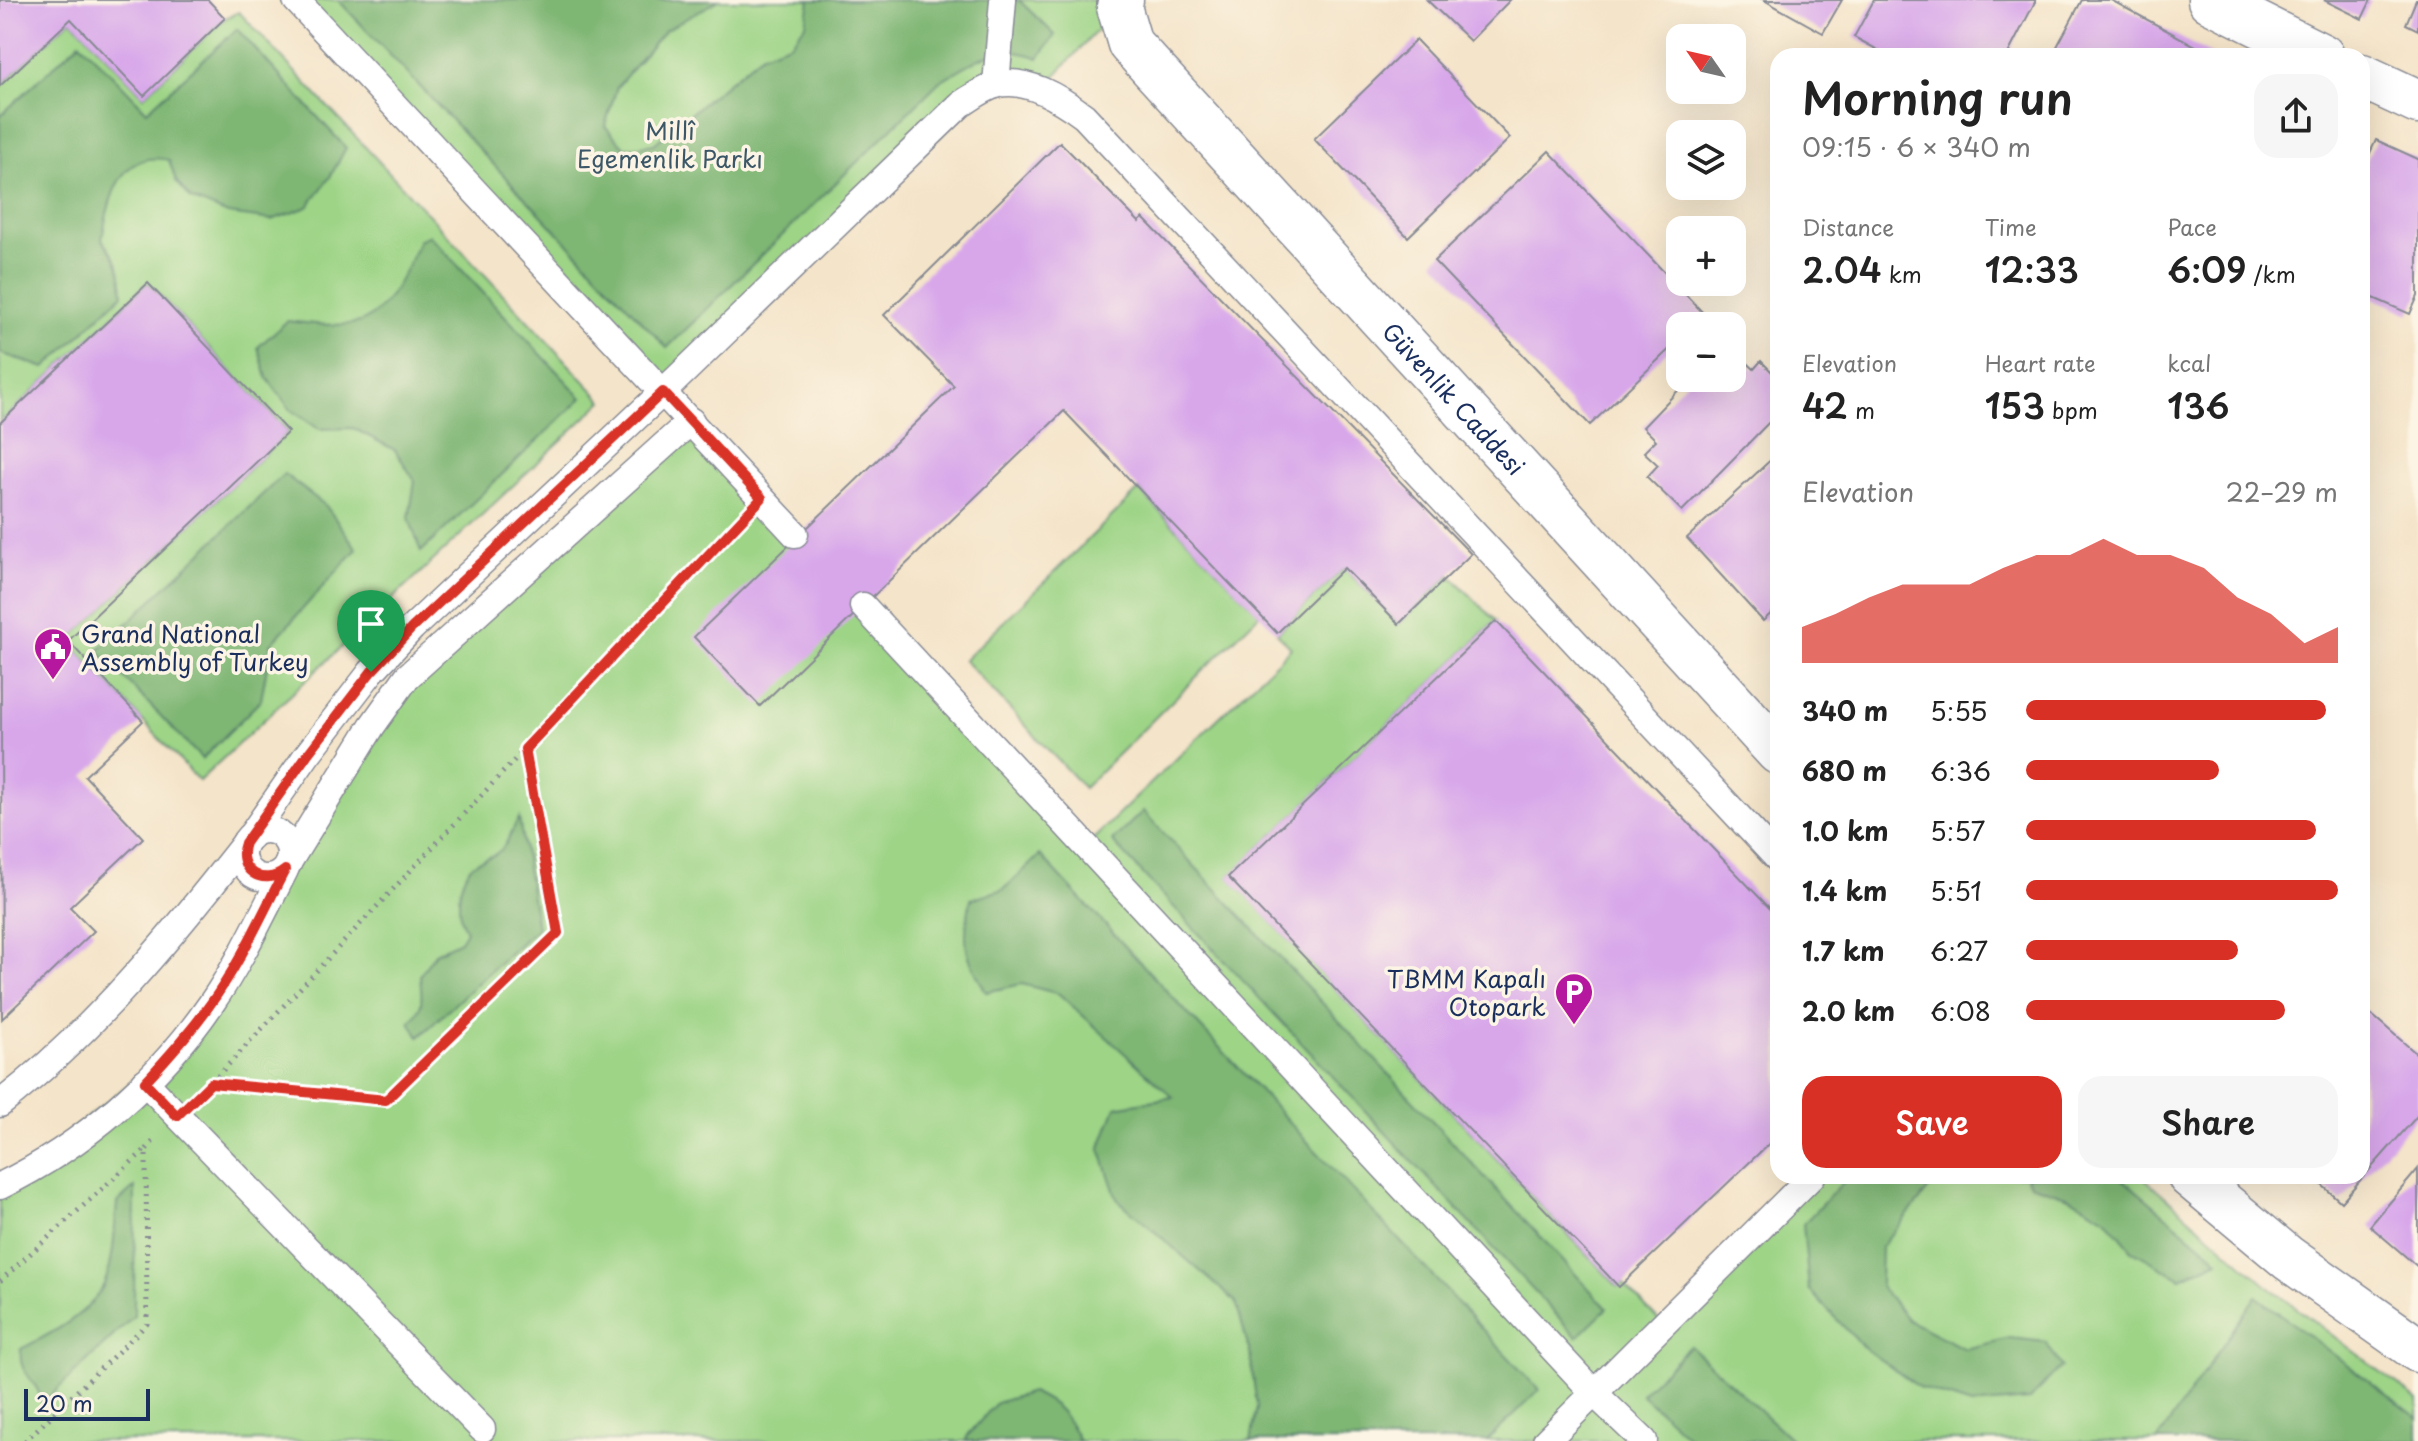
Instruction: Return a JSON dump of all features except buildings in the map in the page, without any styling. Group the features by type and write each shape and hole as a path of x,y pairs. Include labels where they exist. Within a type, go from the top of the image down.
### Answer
{"main road":[{"name":"Güvenlik Caddesi","path":"1121,0 1119,7 1130,44 1770,743"},
{"path":"2210,0 2306,48"},
{"path":"2370,80 2418,102"},
{"path":"2200,1184 2288,1258 2418,1350"}],"lane":[{"path":"296,0 795,534"},
{"path":"996,85 1003,0"},
{"path":"0,1104 115,1000 188,916 371,672 412,628 663,392 961,104 996,85 1018,84 1041,91 1064,101 1084,116 1770,850"},
{"path":"0,1186 65,1148 106,1117 145,1082 180,1044 211,1005 245,949 286,867 372,726 407,677 691,421"},
{"path":"863,606 1595,1394 1644,1441"},
{"path":"264,830 280,834 289,847 286,867 279,875 263,878 250,872 242,858 247,840 264,830"},
{"path":"145,1082 482,1429"},
{"path":"1546,1441 1804,1184"}],"path":[{"path":"0,1281 146,1150 762,498"},
{"path":"211,1083 386,1100 558,933 525,749"},
{"path":"25,1441 147,1324 146,1150"}],"green space":[{"name":"Millî Egemenlik Parkı","path":"296,0 1121,0 1119,7 1041,91 996,85 663,392"},
{"name":"Millî Egemenlik Parkı","path":"338,0 719,0 664,31 617,87 605,126 625,148 654,144 762,54 791,43 806,24 810,0 1019,0 1055,35 1039,58 1011,52 998,53 940,81 667,348"},
{"path":"239,12 603,401 199,781 68,641 288,432 148,283 0,423 0,86 71,19 144,96 225,18"},
{"path":"237,29 346,148 330,177 308,207 272,220 228,214 191,199 176,181 169,160 138,162 119,181 108,209 102,239 118,264 123,294 45,368 0,353 0,116 80,42 147,111"},
{"path":"429,235 582,398 421,552 409,518 415,481 395,450 353,428 319,429 291,410 267,378 258,347 287,321 340,325 368,318 392,293 419,240"},
{"path":"691,421 1086,846 1291,648 1277,633 1344,568 1399,624 1450,575 1496,621 1229,877 1618,1287 1623,1283 1663,1325 1804,1184 2151,1184 2266,1285 2418,1400 2418,1441 0,1441 0,1186 180,1044 372,726"},
{"path":"284,474 326,506 357,549 271,644 261,700 202,759 98,651"},
{"path":"1139,490 1260,614 1084,788 964,660"},
{"path":"1143,811 1607,1308 1577,1337 1112,841"},
{"path":"519,818 537,928 419,1037 410,1022 420,1006 420,975 435,953 460,941 466,931 459,905 465,876 477,862 501,850"},
{"path":"1040,855 1539,1390 1487,1441 1251,1441 1257,1407 1250,1353 1236,1302 1117,1199 1100,1149 1116,1107 1173,1097 1059,994 1022,984 986,992 969,957 966,927 971,899 1004,889"},
{"path":"1841,1184 1933,1184 1881,1247 1880,1286 1908,1320 1965,1349 2010,1338 2046,1342 2061,1367 2029,1400 1971,1405 1920,1388 1864,1348 1809,1290 1803,1224"},
{"path":"2030,1184 2129,1184 2219,1260 2181,1278 2133,1251 2106,1218 2069,1197"},
{"path":"135,1187 134,1316 42,1404 22,1365 21,1349 68,1322 97,1295 110,1265 117,1203"},
{"path":"2256,1296 2418,1418 2418,1441 2157,1441"},
{"path":"1690,1346 1793,1441 1693,1441 1641,1394"},
{"path":"1031,1392 1061,1411 1079,1441 966,1441 996,1403"}],"place":[{"name":"Grand National Assembly of Turkey","path":"53,681"},
{"name":"TBMM Kapalı Otopark","path":"1574,1026"}],"route":[{"path":"663,392 762,498 525,749 558,933 386,1100 211,1083 177,1116 145,1082 211,1005 245,949 285,870 271,878 250,872 242,858 245,843 371,672 412,628 663,392"}]}
